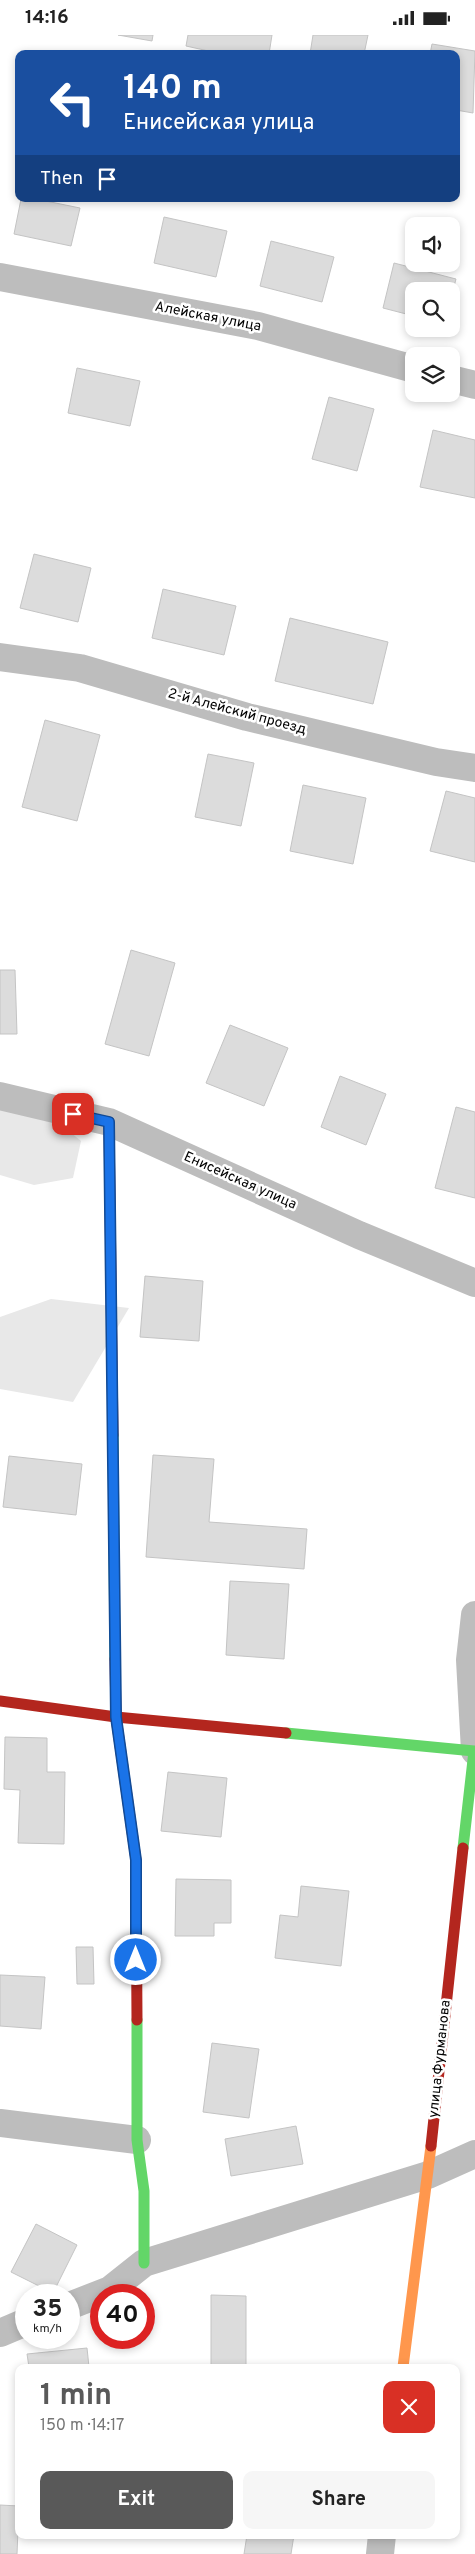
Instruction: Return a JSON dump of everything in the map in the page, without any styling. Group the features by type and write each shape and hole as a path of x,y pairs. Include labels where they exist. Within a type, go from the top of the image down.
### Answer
{"street":[{"name":"Алейская улица","path":"0,277 258,325 405,366"},
{"path":"460,381 475,385"},
{"name":"2-й Алейский проезд","path":"0,657 80,668 248,717 436,762 475,768"},
{"name":"Енисейская улица","path":"0,1096 109,1122 359,1235 475,1283"},
{"path":"109,1122 116,1717 136,1860 137,2140 144,2191 144,2263"},
{"path":"0,1701 116,1717 475,1751 470,1660 475,1615"},
{"name":"улица Фурманова","path":"404,2364 428,2175 475,1751"},
{"path":"0,2123 137,2140"},
{"path":"80,2302 110,2290 144,2263 428,2175 475,2154"},
{"path":"0,2333 15,2327"},
{"path":"380,2554 382,2539"}],"shaded area":[{"path":"0,1105 54,1119 81,1141 73,1178 34,1185 0,1175"},
{"path":"51,1299 129,1308 73,1402 0,1389 0,1317"}],"building":[{"path":"118,35 153,35 152,41"},
{"path":"188,35 272,35 270,50 204,50 186,46"},
{"path":"313,35 368,35 365,50 311,50"},
{"path":"432,44 475,51 473,113 460,111 460,50 431,50"},
{"path":"20,202 51,202 80,208 71,246 14,234"},
{"path":"164,217 227,231 216,277 154,263"},
{"path":"271,241 334,257 322,302 260,286"},
{"path":"394,263 405,266 405,272 429,272 456,279 455,282 405,282 405,314 383,308"},
{"path":"77,368 140,381 130,426 68,413"},
{"path":"329,397 374,409 357,471 312,459"},
{"path":"433,430 475,440 475,498 420,487"},
{"path":"34,554 91,568 78,622 20,608"},
{"path":"163,589 236,606 224,655 152,638"},
{"path":"290,618 388,642 373,704 275,681"},
{"path":"45,720 100,735 77,821 22,807"},
{"path":"208,754 254,763 241,826 195,817"},
{"path":"303,785 366,798 353,864 290,851"},
{"path":"446,791 475,798 475,862 430,851"},
{"path":"131,950 175,963 149,1056 105,1044"},
{"path":"0,970 15,970 17,1034 0,1034"},
{"path":"230,1025 288,1048 264,1106 206,1083"},
{"path":"340,1076 386,1094 366,1145 321,1127"},
{"path":"456,1107 475,1112 475,1198 435,1188"},
{"path":"145,1276 203,1281 199,1341 140,1337"},
{"path":"153,1455 214,1459 209,1522 307,1529 304,1569 146,1557"},
{"path":"9,1456 82,1464 76,1515 3,1507"},
{"path":"230,1581 289,1584 284,1659 226,1655"},
{"path":"5,1737 47,1738 47,1772 65,1772 64,1844 18,1843 20,1790 4,1789"},
{"path":"168,1772 227,1778 221,1837 161,1831"},
{"path":"176,1879 231,1880 231,1923 214,1923 214,1936 175,1936"},
{"path":"301,1886 349,1891 341,1966 275,1958 280,1915 298,1917"},
{"path":"76,1947 93,1947 94,1984 77,1984"},
{"path":"0,1975 45,1977 41,2029 0,2026"},
{"path":"212,2043 259,2049 249,2118 203,2112"},
{"path":"296,2126 303,2164 231,2176 225,2139"},
{"path":"36,2224 77,2245 58,2284 35,2284 11,2272"},
{"path":"211,2295 246,2296 246,2364 211,2364"},
{"path":"87,2348 89,2364 29,2364 27,2354"},
{"path":"0,2505 15,2506 17,2554 0,2554"},
{"path":"246,2539 293,2539 291,2554 244,2554"}],"traffic: fast":[{"path":"113,1435 115,1659"},
{"path":"286,1733 474,1751 463,1848"},
{"path":"137,2020 137,2140 144,2191 144,2263"}],"traffic: slow":[{"path":"403,2364 431,2146"}],"traffic: jam":[{"path":"109,1122 113,1435"},
{"path":"115,1659 116,1717 136,1860 137,2020"},
{"path":"0,1701 116,1717 286,1733"},
{"path":"431,2146 463,1848"}],"route":[{"path":"73,1114 109,1122 116,1717 136,1860 136,1960"}]}
